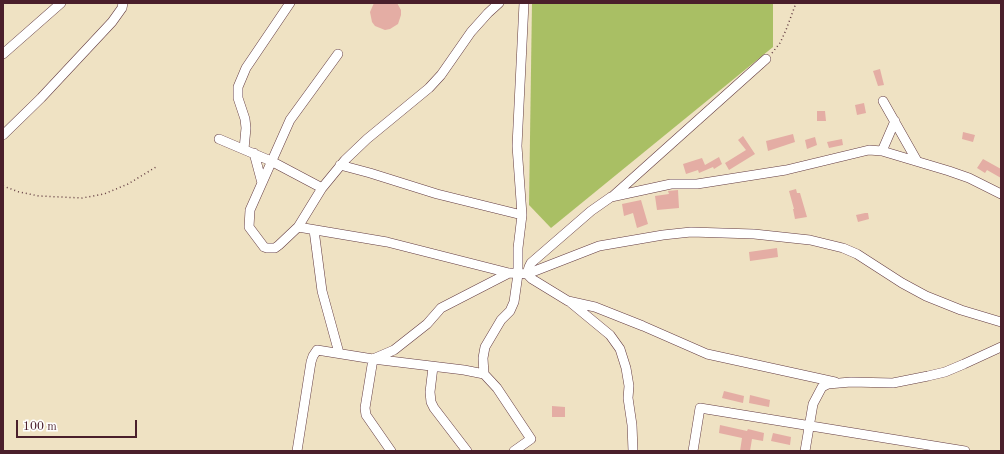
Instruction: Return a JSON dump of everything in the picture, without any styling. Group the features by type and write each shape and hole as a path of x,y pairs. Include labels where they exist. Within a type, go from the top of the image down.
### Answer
{"street":[{"path":"5,48 61,3"},
{"path":"3,135 41,98 112,22 122,8 123,3"},
{"path":"244,148 246,128 245,119 238,98 238,87 246,68 290,3"},
{"path":"338,54 290,120 250,210 248,223 250,229 264,247 274,248 298,227 322,188 340,166 367,139 429,88 441,75 471,32 499,3"},
{"path":"484,374 483,358 485,348 501,320 510,311 514,302 518,273 518,248 522,215 517,146 524,3"},
{"path":"518,273 591,211 612,197 766,59"},
{"path":"882,102 895,120 917,161"},
{"path":"882,151 895,120"},
{"path":"219,139 244,148 322,188"},
{"path":"612,197 671,184 697,184 786,170 869,150 882,151 969,178 1001,194"},
{"path":"254,153 262,184"},
{"path":"340,166 370,173 437,194 522,215"},
{"path":"298,227 387,242 518,273 532,279 568,300 610,335 620,349 626,368 629,386 628,398 632,425 633,451"},
{"path":"314,230 322,291 339,353"},
{"path":"373,359 394,350 427,324 441,308 518,273 599,246 626,240 691,232 761,234 810,240 843,248 856,254 902,283 926,296 961,310 1001,322"},
{"path":"568,300 595,308 643,326 707,354 836,382 893,383 928,376 958,367 1001,347"},
{"path":"297,451 313,356 317,350 484,374 497,388 531,439 514,451"},
{"path":"373,359 365,408 366,415 391,451"},
{"path":"433,366 430,392 431,402 467,451"},
{"path":"805,451 813,404 817,395 822,387 836,382"},
{"path":"693,451 700,408 965,451"}],"path":[{"path":"766,59 780,43 796,3"},
{"path":"3,186 19,192 39,196 82,198 104,194 128,184 156,167"}],"green space":[{"path":"532,3 773,3 773,47 551,228 529,205"}],"building":[{"path":"374,3 397,3 401,10 398,24 385,30 375,26 372,22 370,12"},
{"path":"880,69 884,85 878,86 873,71"},
{"path":"864,103 866,113 857,115 855,105"},
{"path":"817,111 825,111 826,121 817,121"},
{"path":"963,132 975,135 973,142 962,139"},
{"path":"793,134 795,142 768,151 766,141"},
{"path":"743,136 755,154 729,170 725,163 746,150 738,140"},
{"path":"815,137 817,145 807,149 805,140"},
{"path":"842,139 843,145 829,148 827,142"},
{"path":"719,157 722,164 714,169 713,167 699,173 698,170 686,174 683,164 702,158 705,165"},
{"path":"983,159 1001,169 1001,178 987,170 985,173 977,168"},
{"path":"796,189 797,193 800,193 807,217 795,219 789,191"},
{"path":"678,190 679,208 657,210 655,196 669,194 668,191"},
{"path":"641,200 648,224 637,228 633,213 624,216 622,204"},
{"path":"868,213 869,219 858,222 856,215"},
{"path":"777,248 778,257 750,261 749,252"},
{"path":"724,391 744,396 743,403 722,398"},
{"path":"750,395 770,400 769,407 749,403"},
{"path":"552,406 565,407 565,417 552,417"},
{"path":"720,425 764,433 763,441 752,439 750,451 740,451 742,438 719,433"},
{"path":"773,433 791,437 790,445 771,441"}]}
